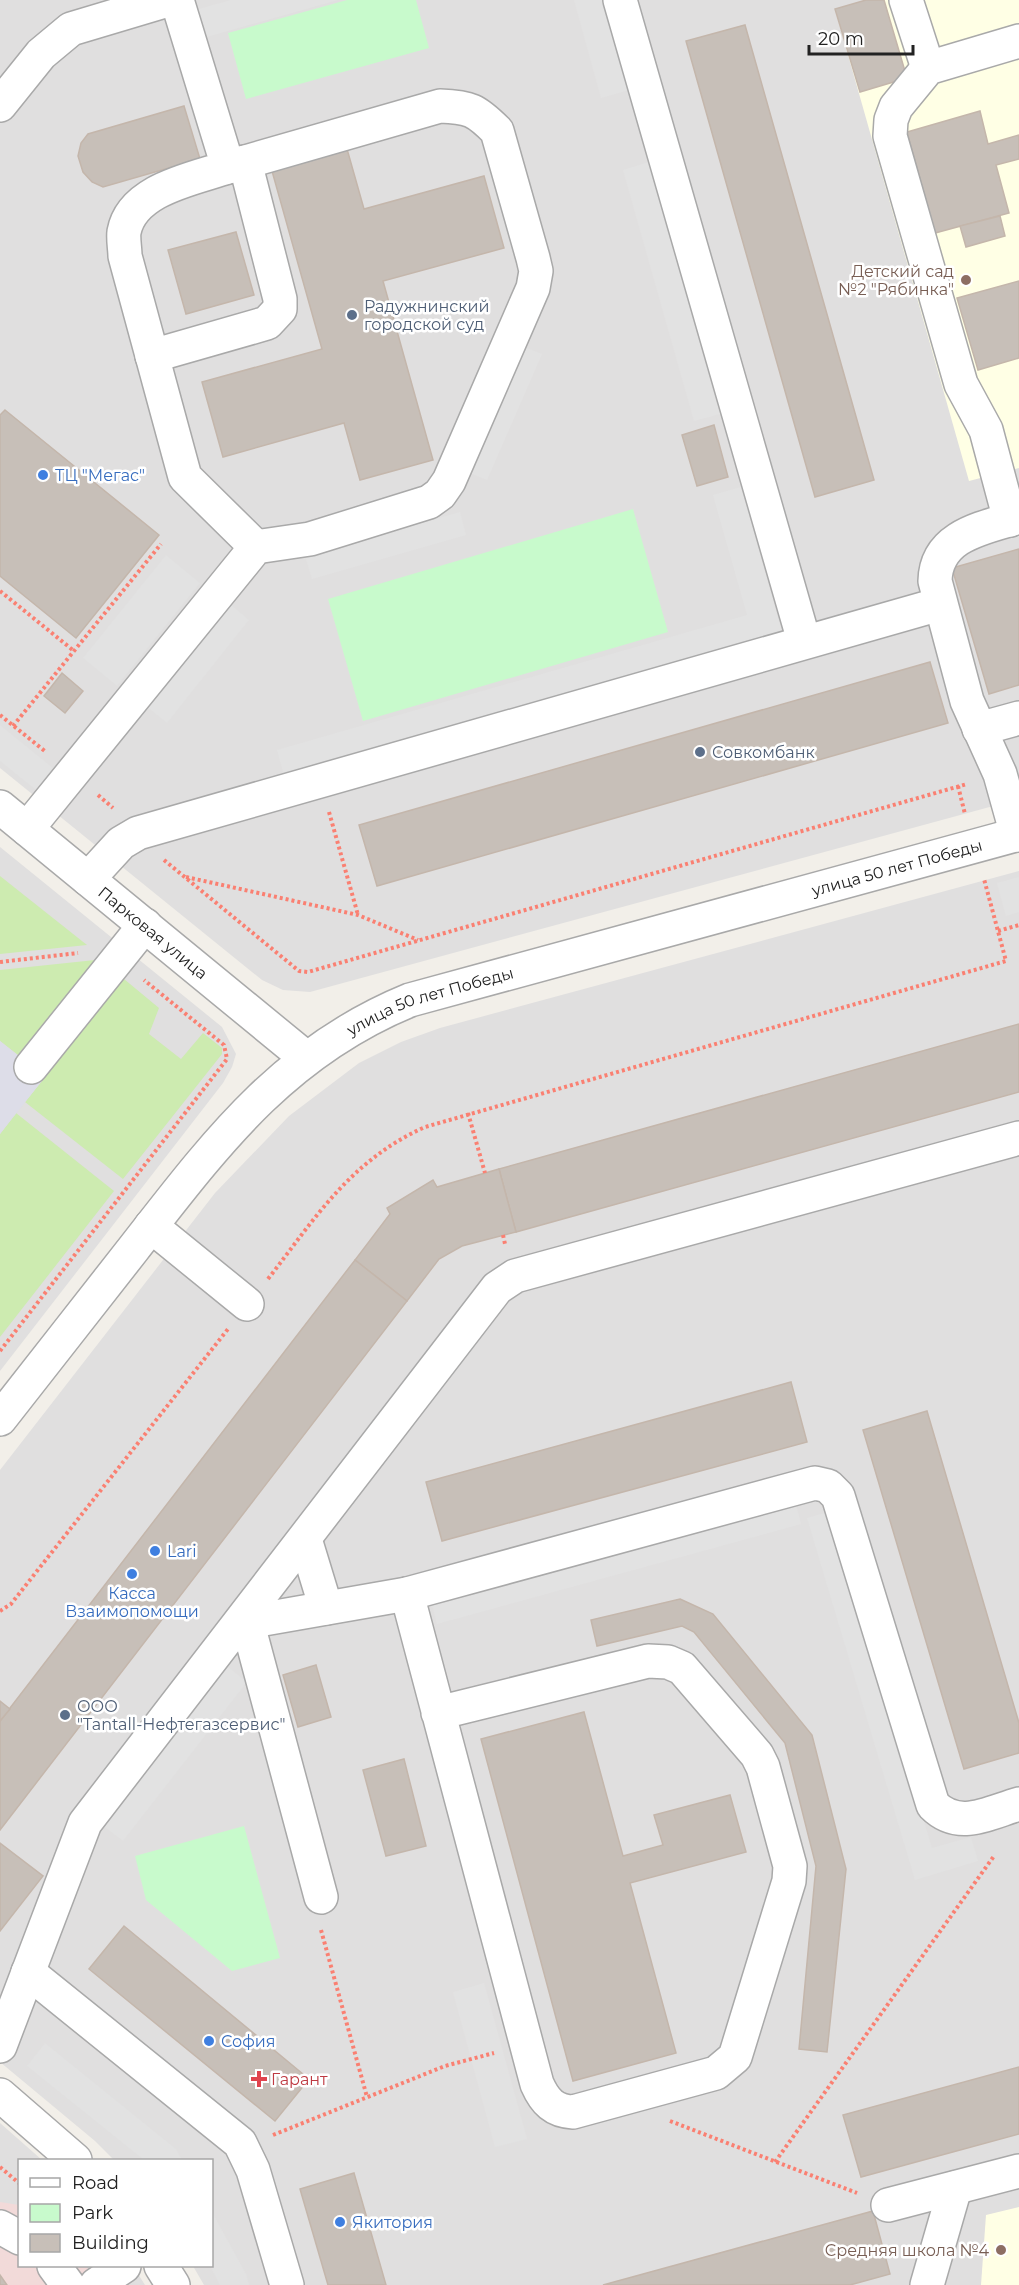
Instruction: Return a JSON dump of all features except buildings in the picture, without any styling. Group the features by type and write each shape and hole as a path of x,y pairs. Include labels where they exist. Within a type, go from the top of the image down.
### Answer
{"street":[{"path":"0,105 41,54 71,29 168,0"},
{"path":"152,356 267,323 280,309 280,298 236,164 177,0"},
{"path":"620,0 804,641"},
{"path":"906,0 928,68"},
{"path":"1018,834 1000,774 968,701 935,581 935,565 940,556 961,537 1014,518 1005,445 986,429 961,384 890,136 891,120 896,107 928,68 1019,41"},
{"path":"27,829 256,547 309,538 429,502 440,494 449,482 533,288 536,271 497,131 483,117 465,106 440,105 236,164 159,191 141,202 130,215 124,233 125,256 185,477 256,547"},
{"path":"88,879 109,855 138,833 940,604"},
{"path":"979,729 1019,718"},
{"name":"Парковая улица","path":"0,807 306,1058"},
{"name":"улица 50 лет Победы","path":"0,1419 232,1127 259,1099 306,1058 360,1022 410,1000 1018,834"},
{"path":"31,1067 145,925"},
{"path":"0,2046 85,1823 244,1622 497,1288 515,1276 1019,1138"},
{"path":"152,1226 248,1304"},
{"path":"244,1622 407,1594 815,1483 828,1486 838,1496 933,1805 944,1816 959,1821 1019,1804"},
{"path":"305,1539 326,1608"},
{"path":"407,1594 438,1713 526,2044 540,2090 552,2106 573,2112 716,2073 735,2057 789,1881 789,1866 763,1767 756,1755 682,1668 668,1662 648,1661 438,1713"},
{"path":"244,1622 321,1897"},
{"path":"28,1972 226,2130 242,2147 253,2170 287,2285"},
{"path":"0,2095 74,2159"},
{"path":"888,2205 1019,2171"},
{"path":"928,2285 955,2188"},
{"path":"0,2227 18,2237"},
{"path":"55,2267 68,2285"},
{"path":"96,2285 121,2267"},
{"path":"162,2267 173,2285"}],"path":[{"path":"13,726 161,544"},
{"path":"0,591 74,651"},
{"path":"299,971 308,972 419,941 1000,774"},
{"path":"320,781 358,915"},
{"path":"184,877 358,915 419,941"},
{"path":"0,1611 11,1604 341,1186 365,1162 398,1139 468,1113 1006,961 998,931 1019,926"},
{"path":"0,1351 227,1059 227,1048 214,1036"},
{"path":"468,1113 485,1173"},
{"path":"775,2163 994,1856"},
{"path":"321,1897 316,1915 367,2097"},
{"path":"242,2147 445,2066 526,2044"},
{"path":"617,2100 888,2205"},
{"path":"0,2167 18,2182"}],"shaded area":[{"path":"0,0 1019,0 1019,799 310,992 283,990 262,980 0,768"},
{"path":"231,0 338,0 203,38 195,10"},
{"path":"574,0 603,0 629,90 601,98"},
{"name":"Детский сад №2 \"Рябинка\"","path":"866,0 1019,0 1019,468 969,481 835,9"},
{"path":"649,162 720,414 694,421 623,170"},
{"path":"522,346 542,354 487,480 467,472"},
{"path":"741,487 782,632 284,775 277,750 747,615 713,495"},
{"path":"460,512 466,535 312,579 305,556"},
{"path":"166,555 200,583 117,686 83,658"},
{"path":"229,603 249,620 167,723 146,706"},
{"path":"0,725 53,768 36,790 0,761"},
{"path":"0,847 222,1027 236,1054 223,1083 0,1371"},
{"path":"1019,871 1019,2285 204,2285 194,2267 213,2267 213,2159 113,2159 95,2141 0,2062 0,1470 215,1193 289,1116 359,1063 401,1042 440,1028"},
{"path":"1019,877 1019,912 1006,916 997,883"},
{"path":"0,1041 45,1077 0,1134"},
{"path":"794,1497 801,1524 437,1624 430,1597"},
{"path":"832,1511 932,1848 971,1837 978,1861 915,1880 807,1518"},
{"path":"227,1666 247,1682 123,1841 102,1825"},
{"path":"484,1983 527,2139 495,2147 453,1992"},
{"path":"45,2043 176,2149 181,2159 143,2159 27,2066"},
{"path":"0,2123 41,2159 18,2159 18,2267 134,2267 145,2285 0,2285"},
{"path":"0,2202 18,2205 18,2267 87,2267 100,2285 0,2285"},
{"name":"Средняя школа №4","path":"1019,2207 1019,2285 981,2285 986,2215"},
{"path":"213,2214 246,2274 249,2285 220,2285 211,2267 213,2267"}],"green space":[{"path":"347,0 416,0 429,48 246,99 228,33"},
{"path":"633,509 668,632 363,721 328,599"},
{"path":"0,876 87,945 0,954"},
{"path":"95,960 18,1055 0,1041 0,970"},
{"path":"124,979 159,1008 149,1034 181,1059 203,1033 222,1048 222,1054 123,1179 25,1102"},
{"path":"16,1113 114,1191 0,1337 0,1134"},
{"path":"244,1826 280,1958 232,1971 146,1900 135,1856"}],"place":[{"name":"Детский сад №2 \"Рябинка\"","path":"966,280"},
{"name":"Радужнинский городской суд","path":"352,315"},
{"name":"ТЦ \"Мегас\"","path":"43,475"},
{"name":"Совкомбанк","path":"700,752"},
{"name":"Lari","path":"155,1551"},
{"name":"Касса Взаимопомощи","path":"132,1574"},
{"name":"ООО \"Tantall-Нефтегазсервис\"","path":"65,1715"},
{"name":"София","path":"209,2041"},
{"name":"Гарант","path":"259,2079"},
{"name":"Якитория","path":"340,2222"},
{"name":"Средняя школа №4","path":"1001,2250"}]}
